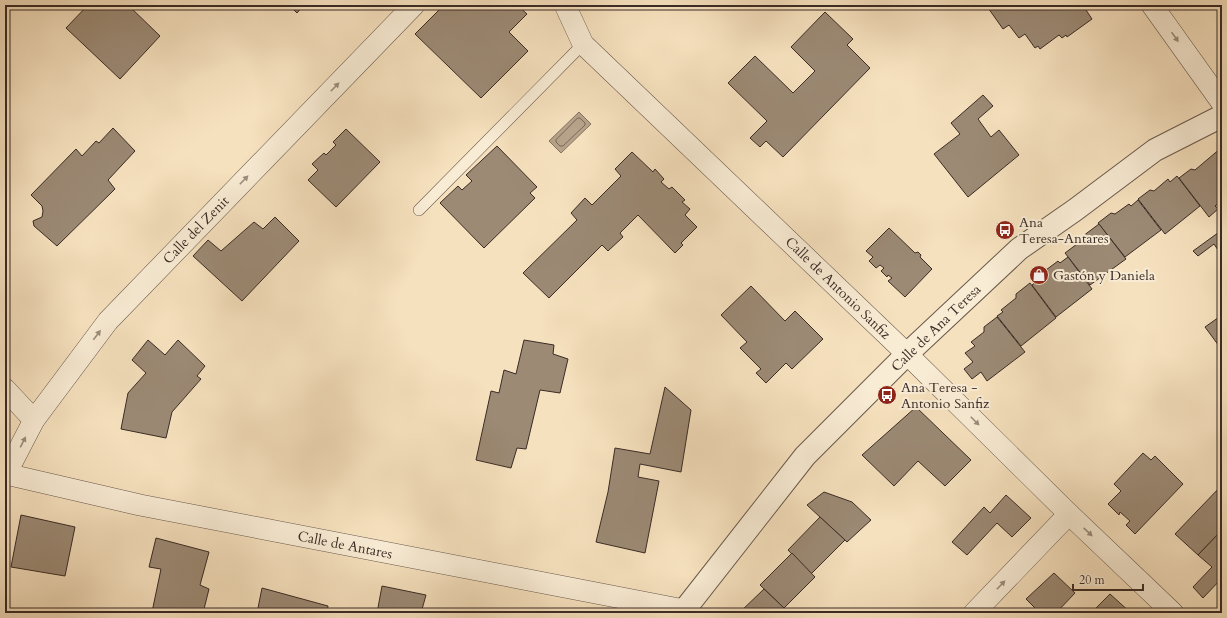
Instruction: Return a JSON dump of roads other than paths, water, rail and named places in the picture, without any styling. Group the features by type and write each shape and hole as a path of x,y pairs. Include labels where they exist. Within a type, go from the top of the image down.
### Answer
{"street":[{"name":"Calle del Zenit","path":"6,475 34,420 108,322 414,5"},
{"name":"Calle de Antonio Sanfiz","path":"565,5 583,44 907,354 1069,514 1174,613"},
{"path":"1152,5 1222,103"},
{"name":"Calle de Ana Teresa","path":"683,611 805,456 907,354 1019,249 1075,210 1155,150 1222,116"},
{"path":"5,389 34,420"},
{"name":"Calle de Antares","path":"6,475 140,505 683,611"},
{"path":"974,613 1069,514"}],"lane":[{"path":"419,210 583,44"}],"water":[{"path":"579,112 591,124 561,153 549,141"}],"place":[{"name":"Ana Teresa-Antares","path":"1005,230"},
{"name":"Gastón y Daniela","path":"1039,275"},
{"name":"Ana Teresa - Antonio Sanfiz","path":"887,395"}]}
